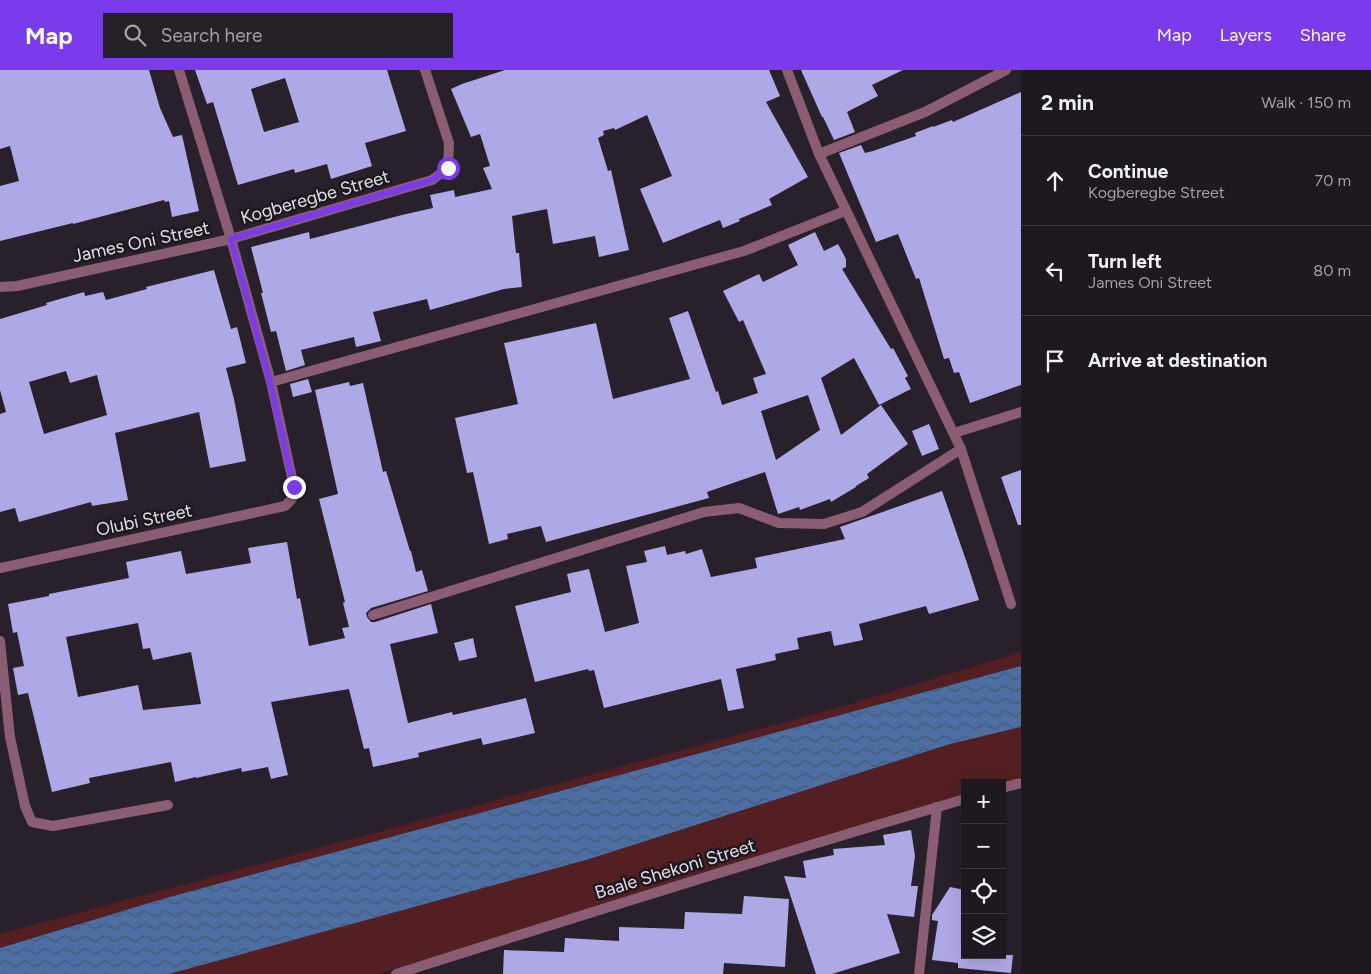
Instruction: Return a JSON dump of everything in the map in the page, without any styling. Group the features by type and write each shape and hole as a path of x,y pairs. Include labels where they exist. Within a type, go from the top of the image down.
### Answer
{"street":[{"name":"Kogberegbe Street","path":"179,70 231,239 432,180 448,168 449,143 424,70"},
{"path":"787,70 819,154 961,449 1011,604"},
{"path":"819,154 925,112 1006,70"},
{"path":"270,382 744,251 846,211"},
{"name":"James Oni Street","path":"0,287 17,286 231,239 270,382 294,487 292,499"},
{"path":"954,434 1021,412"},
{"path":"373,615 704,512 739,508 779,523 824,524 862,512 961,449"},
{"name":"Olubi Street","path":"0,568 285,506 292,499"},
{"path":"0,641 10,738 25,806 32,822 53,826 168,804"},
{"path":"1006,787 1021,783"},
{"name":"Baale Shekoni Street","path":"396,974 608,906 961,800"},
{"path":"919,974 936,808"}],"shaded area":[{"path":"1021,652 1021,666 166,898 0,948 0,934 830,710"},
{"path":"1021,727 1021,784 1006,788 1006,779 961,779 961,799 378,974 169,974 586,860 950,744"}],"water":[{"path":"1021,666 1021,727 950,744 586,860 169,974 0,974 0,948 166,898"}],"building":[{"path":"0,70 149,70 160,108 173,137 182,135 199,211 172,217 169,201 165,202 164,200 0,241 0,186 19,181 10,146 0,149"},
{"path":"195,70 387,70 406,131 365,143 372,166 331,179 327,164 295,173 294,169 238,185 213,102 207,104","holes":["285,78 299,122 264,132 251,89"]},
{"path":"505,70 769,70 780,96 766,102 808,177 769,199 772,205 739,219 740,221 723,228 720,220 663,243 640,189 672,176 647,115 615,130 614,128 603,131 604,135 598,138 608,171 611,170 629,250 599,257 595,236 553,244 547,209 512,216 516,253 519,253 522,287 504,289 430,310 427,299 373,312 381,341 356,347 354,337 301,350 305,365 286,371 276,331 271,332 251,247 309,232 310,239 433,208 430,195 454,190 455,197 492,189 483,168 490,166 480,134 471,137 451,89"},
{"path":"801,70 903,70 872,85 878,96 847,112 855,132 834,140"},
{"path":"1021,92 1021,385 970,403 959,372 954,373 949,358 944,359 919,278 916,279 898,234 876,242 839,153 861,145 865,153 873,151 916,136 915,133 933,126 952,120 953,122"},
{"path":"815,232 824,251 838,244 846,259 846,267 842,269 891,349 893,348 908,376 905,378 911,389 879,405 854,358 821,378 841,435 881,405 908,444 867,474 869,478 856,487 831,502 830,499 800,510 799,507 778,514 765,472 707,492 709,498 546,542 541,526 507,534 508,539 489,544 473,472 467,473 455,418 518,404 504,343 596,323 613,399 690,379 669,318 688,311 722,405 758,393 753,378 766,374 743,320 739,322 723,291 759,274 763,282 798,265 788,245","holes":["808,395 820,430 776,460 761,411"]},
{"path":"214,270 231,329 237,327 246,363 226,368 246,461 210,468 199,412 115,433 128,500 92,506 91,502 19,522 15,508 0,512 0,414 6,412 0,390 0,319 84,292 85,296 103,292 106,300 147,289 146,287","holes":["66,371 70,383 97,375 107,415 44,434 29,382"]},
{"path":"308,379 312,392 293,397 290,384"},
{"path":"349,382 350,386 363,383 383,472 386,471 416,572 422,570 428,591 371,608 366,613 371,622 375,622 431,604 438,633 390,644 408,723 452,712 453,715 526,698 535,733 483,745 481,738 418,753 419,757 373,767 369,748 364,749 349,689 271,702 288,775 271,779 268,767 242,772 241,768 175,782 171,762 89,778 90,783 52,792 28,693 18,695 13,668 24,666 17,632 13,633 8,604 129,578 126,562 181,551 186,574 251,563 248,548 287,542 297,599 300,598 309,646 345,638 342,628 349,627 343,603 345,602 319,499 338,494 315,390","holes":["138,623 143,649 150,648 153,660 191,652 201,704 143,710 138,685 78,697 66,637"]},
{"path":"929,424 939,449 922,456 912,431"},
{"path":"1021,470 1021,525 1018,525 1001,477"},
{"path":"942,491 979,600 929,614 926,606 859,624 863,640 834,646 831,631 797,638 799,649 775,654 776,660 736,669 744,708 728,711 721,679 604,708 594,670 589,671 588,669 535,682 515,606 571,592 567,574 589,569 605,632 639,623 626,566 647,562 644,551 665,546 667,555 685,551 686,554 702,549 711,577 757,568 755,558 845,539 840,527"},
{"path":"473,638 477,657 459,661 454,643"},
{"path":"911,830 915,856 911,886 918,886 914,917 887,914 900,953 832,974 816,974 784,876 806,878 803,861 834,855 833,849 885,845 883,835"},
{"path":"950,887 961,889 961,959 1006,959 1006,955 1013,955 1011,973 958,968 958,963 932,960 938,921 932,920 932,915"},
{"path":"744,896 789,899 785,967 724,963 723,974 503,974 504,950 564,952 565,938 619,941 619,927 684,929 685,912 742,914"}],"route":[{"path":"294,487 270,382 231,239 432,180 448,168"}]}
